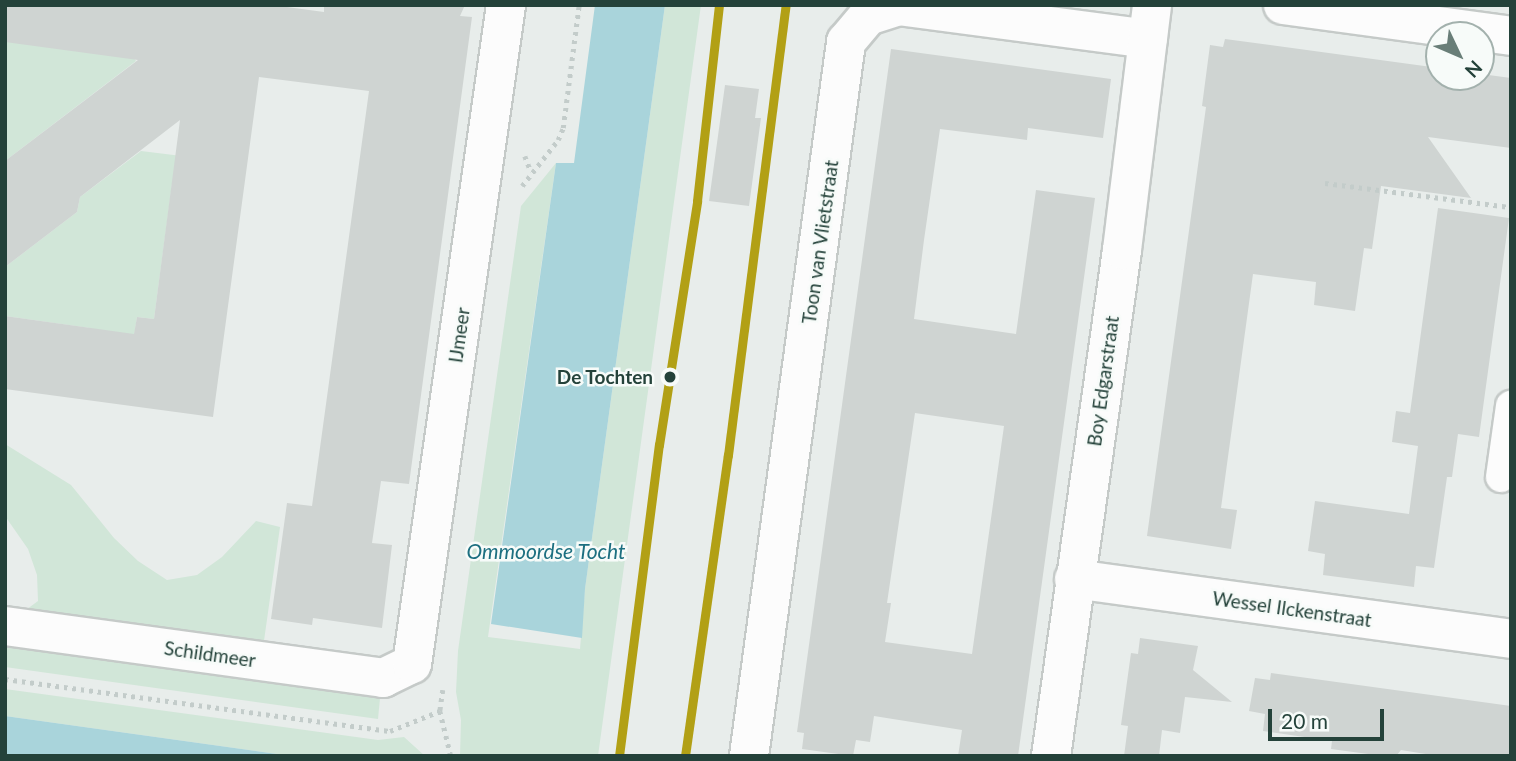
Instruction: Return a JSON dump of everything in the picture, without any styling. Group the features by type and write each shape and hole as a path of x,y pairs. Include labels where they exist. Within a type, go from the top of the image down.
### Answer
{"street":[{"name":"IJmeer","path":"412,664 506,5"},
{"path":"1283,5 1511,36"},
{"name":"Toon van Vlietstraat","path":"749,756 846,42 868,16 898,6 1150,22"},
{"name":"Boy Edgarstraat","path":"1051,756 1122,250 1150,22"},
{"path":"1501,477 1511,406"},
{"name":"Wessel Ilckenstraat","path":"1074,579 1511,639"},
{"name":"Schildmeer","path":"5,626 383,678 412,664"}],"path":[{"path":"531,172 558,140 563,128 579,5"},
{"path":"1325,183 1511,207"},
{"path":"5,679 390,731 440,711 451,756"}],"green space":[{"path":"665,5 701,5 598,756 460,756 461,720 456,692 458,651 521,206 556,163 488,637 580,649 585,589"},
{"path":"115,33 136,61 5,161 5,42"},
{"path":"141,151 198,158 172,184 154,319 137,317 131,356 90,328 5,316 5,267 77,212 80,197"},
{"path":"5,444 71,485 114,538 138,561 167,580 197,575 222,557 256,521 280,527 262,655 15,618 38,601 37,575 28,549 5,516"},
{"path":"5,637 381,688 378,719 5,667"},
{"path":"5,689 378,740 404,737 425,756 291,756 5,716"}],"water":[{"name":"Ommoordse Tocht","path":"595,5 665,5 585,589 582,638 491,624 556,163 574,163"},
{"path":"5,716 291,756 5,756"}],"building":[{"path":"5,5 272,5 324,12 324,5 465,5 460,16 472,17 409,484 381,481 372,543 392,545 382,628 313,618 312,625 271,619 287,503 312,506 369,91 259,77 213,417 5,389 5,316 134,334 137,317 154,319 180,120 80,197 77,212 5,267 5,161 138,60 5,42"},
{"path":"1225,39 1425,66 1425,91 1495,91 1495,76 1511,78 1511,148 1428,137 1471,198 1381,186 1372,249 1364,248 1355,311 1314,305 1316,282 1253,274 1221,508 1237,510 1231,549 1147,536 1206,107 1202,106 1210,45 1223,47"},
{"path":"891,49 1111,79 1103,138 1028,128 1027,140 940,129 924,240 914,319 1016,334 1036,190 1095,198 1018,756 958,756 962,730 874,716 870,742 856,740 853,756 802,749 804,733 797,732","holes":["915,413 1004,426 972,654 885,642 891,603 887,603"]},
{"path":"725,85 759,89 755,118 761,118 749,206 709,201"},
{"path":"1438,208 1509,218 1479,437 1458,434 1452,477 1447,477 1434,568 1416,566 1414,587 1323,575 1325,554 1308,551 1315,501 1409,514 1418,446 1392,442 1396,411 1410,413"},
{"path":"1140,638 1198,646 1193,670 1232,702 1185,697 1180,733 1162,730 1159,756 1124,756 1128,726 1121,725 1131,653 1138,654"},
{"path":"1271,673 1511,706 1511,756 1438,756 1401,750 1396,756 1383,756 1331,749 1332,741 1263,731 1265,714 1249,711 1255,678 1270,680"}],"transit line":[{"path":"619,756 659,445 697,201 719,5"},
{"path":"685,756 728,455 786,5"}],"place":[{"name":"De Tochten","path":"670,377"}]}
